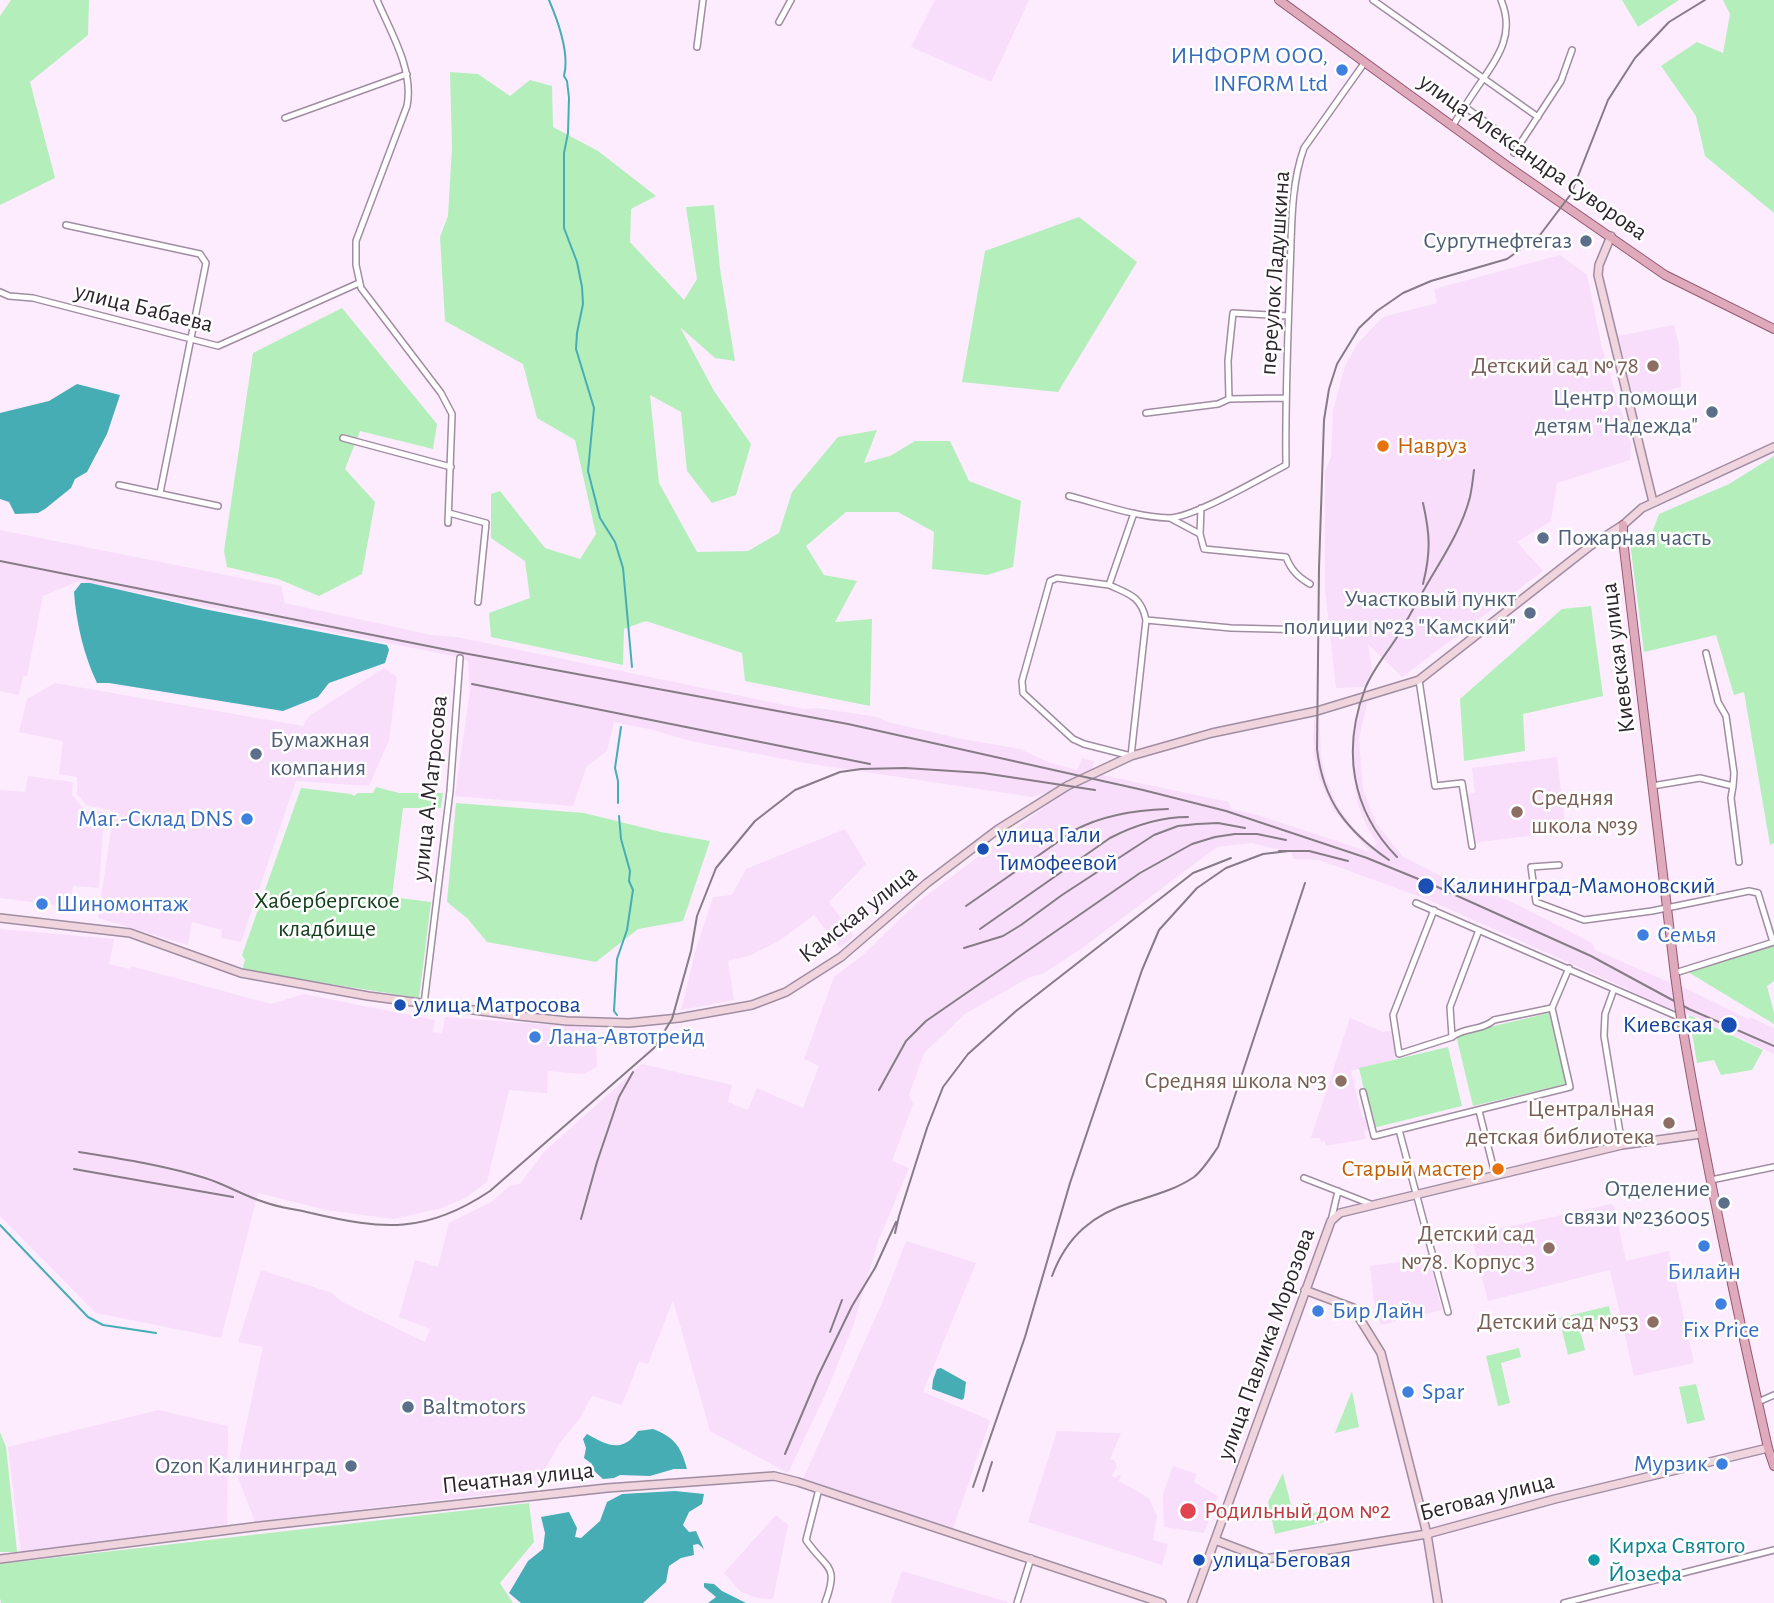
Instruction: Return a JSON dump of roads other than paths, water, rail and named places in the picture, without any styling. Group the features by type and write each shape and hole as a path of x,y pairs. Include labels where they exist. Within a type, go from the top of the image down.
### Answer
{"main road":[{"name":"улица Александра Суворова","path":"1279,0 1506,165 1665,275 1774,329"},
{"name":"Киевская улица","path":"1623,525 1681,1018 1757,1402 1774,1466"}],"street":[{"path":"377,0 407,74 409,94 407,106 356,241 356,265 359,283 368,298 450,407 452,419 448,523"},
{"path":"697,47 703,0"},
{"path":"779,22 791,0"},
{"path":"1373,0 1538,117"},
{"path":"1453,125 1496,61 1506,37 1505,13 1501,0"},
{"path":"1514,153 1562,81 1572,50"},
{"name":"переулок Ладушкина","path":"1201,508 1286,465 1288,316 1294,195 1300,159 1304,148 1365,62"},
{"path":"285,118 407,74"},
{"path":"1465,107 1519,146"},
{"path":"66,225 204,257 206,263 160,493"},
{"path":"1611,236 1604,250 1598,275 1653,502"},
{"name":"улица Бабаева","path":"0,292 9,296 33,298 212,345 224,345 359,283"},
{"path":"1229,399 1228,361 1233,313 1288,316"},
{"path":"1146,412 1218,404 1229,399 1285,398"},
{"path":"343,438 451,467"},
{"name":"Камская улица","path":"0,918 130,933 241,973 424,1004 567,1021 629,1023 716,1013 761,1002 786,992 841,957 927,883 1005,824 1067,786 1131,756 1212,733 1317,711 1419,680 1590,546 1653,502 1774,447"},
{"path":"118,485 218,506"},
{"path":"1069,496 1134,513 1170,518 1201,508"},
{"path":"1201,508 1199,534 1204,549 1286,557 1289,566 1310,584"},
{"path":"449,513 485,523 478,602"},
{"path":"1109,585 1134,513"},
{"path":"1170,518 1199,534"},
{"path":"1057,578 1109,585 1137,598 1146,620 1131,756 1073,739 1023,693 1022,681 1050,581 1057,578"},
{"path":"1146,620 1231,628 1311,630"},
{"path":"1706,653 1718,702 1726,716 1734,773 1731,798 1739,862"},
{"name":"улица А.Матросова","path":"424,1004 450,790 460,658"},
{"path":"1419,680 1435,786 1462,783 1472,846"},
{"path":"1652,786 1700,778 1732,786"},
{"path":"1559,865 1531,867 1536,902 1584,920 1614,918 1749,891 1758,893 1773,942 1675,974"},
{"path":"1416,903 1681,1018"},
{"path":"1434,910 1393,1015 1399,1054 1457,1033 1487,1026 1493,1020 1552,1008"},
{"path":"1766,917 1774,915"},
{"path":"1452,1037 1450,1007 1479,930"},
{"path":"1363,1092 1374,1136 1570,1087 1552,1008 1569,968"},
{"path":"1614,989 1605,1014 1604,1036 1622,1145"},
{"path":"1479,1111 1495,1174"},
{"path":"1399,1130 1448,1312"},
{"name":"улица Павлика Морозова","path":"1192,1603 1331,1221 1340,1213 1495,1174 1622,1145 1702,1134"},
{"path":"1711,1180 1774,1167"},
{"path":"1304,1178 1373,1205"},
{"path":"1331,1221 1338,1191"},
{"path":"1304,1290 1353,1308 1379,1349 1427,1534 1438,1603"},
{"path":"1757,1402 1774,1395"},
{"name":"Беговая улица","path":"1215,1540 1265,1559 1427,1534 1768,1448"},
{"name":"Печатная улица","path":"0,1559 260,1526 607,1488 774,1476 1162,1603"},
{"path":"819,1489 806,1540 828,1565 832,1576 825,1603"},
{"path":"1564,1603 1774,1550"},
{"path":"1017,1603 1031,1558"}],"water":[{"path":"77,384 120,395 107,434 87,472 75,479 71,488 38,513 15,514 9,502 0,499 0,413 49,401"},
{"path":"81,583 387,645 389,650 385,663 329,683 318,697 283,711 97,683 81,639 77,615 74,592"},
{"path":"941,1368 966,1382 962,1400 932,1389 937,1369"},
{"path":"653,1429 676,1443 687,1469 674,1469 650,1476 620,1475 603,1479 584,1458 586,1448 583,1439 587,1434 608,1444 620,1445 626,1443 638,1431"},
{"path":"675,1491 704,1494 702,1504 689,1512 683,1525 689,1532 696,1531 704,1549 698,1544 693,1545 694,1555 681,1558 669,1566 666,1582 643,1603 521,1603 509,1593 528,1561 543,1549 545,1533 541,1517 569,1512 577,1528 575,1537 581,1538 600,1521 607,1502 622,1494"},
{"path":"704,1583 714,1584 746,1603 708,1603 716,1597 704,1587"}],"waterway":[{"path":"549,0 564,47 564,76 569,98 568,133 564,153 564,228 577,262 582,287 583,304 576,349 594,408 588,471 600,518 615,542 623,568 632,667"},
{"path":"618,803 615,768 621,727"},
{"path":"617,1015 614,1011 617,959 627,930 633,890 621,839 619,816"},
{"path":"0,1225 88,1317 103,1325 156,1333"}],"railway":[{"path":"1389,860 1361,838 1340,813 1325,784 1317,749 1324,420 1329,389 1337,364 1359,328 1403,293 1431,281 1507,259 1540,235 1571,194 1608,100 1635,58 1669,22 1705,0"},
{"path":"1397,857 1381,839 1369,819 1355,778 1353,756 1358,712 1372,675 1399,634 1456,532 1470,497 1474,470"},
{"path":"1423,503 1429,543 1423,584"},
{"path":"0,561 463,653 848,724 1226,811 1367,858 1433,885 1591,956 1689,1009 1774,1046"},
{"path":"472,684 870,764"},
{"path":"79,1152 174,1169 270,1204 360,1223 404,1224 445,1215 490,1191 654,1048 672,1019 691,951 697,916 716,868 755,821 795,790 840,772 905,768 983,773 1095,790"},
{"path":"966,906 1075,830 1120,814 1168,809"},
{"path":"980,929 1110,838 1148,823 1188,817"},
{"path":"964,948 1003,936 1154,835 1178,826 1197,824 1218,823 1245,828"},
{"path":"879,1090 906,1041 926,1021 1140,873 1192,844 1215,837 1257,834 1286,840"},
{"path":"1279,851 1309,851 1348,861"},
{"path":"973,1487 1025,1337 1070,1183 1142,970 1159,930 1197,888 1226,868 1263,854 1289,851"},
{"path":"895,1233 927,1128 943,1087 968,1054 1016,1011 1193,873 1231,858"},
{"path":"1052,1276 1065,1249 1083,1228 1119,1207 1187,1182 1201,1171 1218,1147 1305,883"},
{"path":"581,1219 619,1097 633,1072"},
{"path":"74,1169 233,1197"},
{"path":"785,1454 818,1376 896,1222"},
{"path":"830,1332 842,1300"},
{"path":"983,1491 992,1462"}],"place":[{"name":"ИНФОРМ ООО, INFORM Ltd","path":"1342,70"},
{"name":"Сургутнефтегаз","path":"1586,241"},
{"name":"Детский сад № 78","path":"1653,366"},
{"name":"Центр помощи детям \"Надежда\"","path":"1712,412"},
{"name":"Навруз","path":"1383,446"},
{"name":"Пожарная часть","path":"1543,538"},
{"name":"Участковый пункт полиции №23 \"Камский\"","path":"1530,613"},
{"name":"Бумажная компания","path":"256,754"},
{"name":"Средняя школа №39","path":"1517,812"},
{"name":"Маг.-Склад DNS","path":"247,819"},
{"name":"улица Гали Тимофеевой","path":"983,849"},
{"name":"Калининград-Мамоновский","path":"1426,886"},
{"name":"Шиномонтаж","path":"42,904"},
{"name":"Семья","path":"1643,935"},
{"name":"улица Матросова","path":"400,1005"},
{"name":"Киевская","path":"1729,1025"},
{"name":"Лана-Автотрейд","path":"535,1037"},
{"name":"Средняя школа №3","path":"1341,1081"},
{"name":"Центральная детская библиотека","path":"1669,1123"},
{"name":"Старый мастер","path":"1498,1169"},
{"name":"Отделение связи №236005","path":"1724,1203"},
{"name":"Билайн","path":"1704,1246"},
{"name":"Детский сад №78. Корпус 3","path":"1549,1248"},
{"name":"Fix Price","path":"1721,1304"},
{"name":"Бир Лайн","path":"1318,1311"},
{"name":"Детский сад №53","path":"1653,1322"},
{"name":"Spar","path":"1408,1392"},
{"name":"Baltmotors","path":"408,1407"},
{"name":"Мурзик","path":"1722,1464"},
{"name":"Ozon Калининград","path":"351,1466"},
{"name":"Родильный дом №2","path":"1188,1511"},
{"name":"улица Беговая","path":"1199,1560"},
{"name":"Кирха Святого Йозефа","path":"1594,1560"}],"park label":[{"name":"Хабербергское кладбище","path":"327,915"}]}
